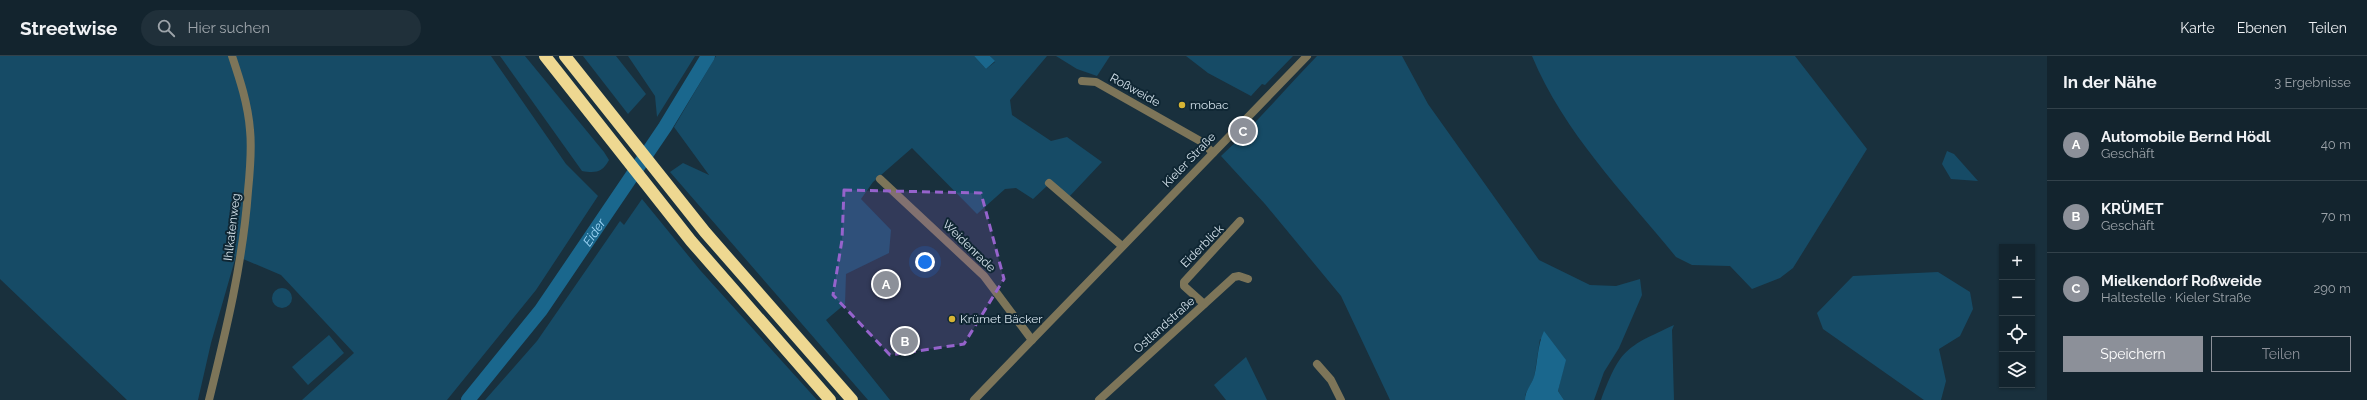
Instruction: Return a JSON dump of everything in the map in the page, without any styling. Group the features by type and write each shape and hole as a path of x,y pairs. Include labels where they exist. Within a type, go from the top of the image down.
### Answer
{"highway":[{"path":"545,56 650,189 747,306 830,400"},
{"path":"565,56 659,175 759,296 852,400"}],"street":[{"name":"Ihlkatenweg","path":"209,400 240,265 246,224 250,130 242,86 232,56"},
{"name":"Kieler Straße","path":"974,400 1307,56"},
{"name":"Roßweide","path":"1082,81 1096,82 1202,142 1213,153"},
{"name":"Weidenrade","path":"880,179 984,276 1032,340"},
{"path":"1049,183 1122,246"},
{"name":"Eiderblick","path":"1204,304 1184,286 1184,282 1240,221"},
{"name":"Ostlandstraße","path":"1098,400 1234,277 1239,276 1248,279"},
{"path":"1317,364 1331,380 1341,400"}],"highlighted area":[{"path":"844,190 981,193 1004,279 964,344 890,355 833,295 842,240"}],"shaded area":[{"path":"0,56 491,56 566,164 598,196 536,290 447,400 302,400 354,353 281,275 236,256 211,343 198,400 127,400 0,279"},
{"path":"500,56 525,56 604,152 609,160 601,170 594,172 582,171"},
{"path":"583,56 616,56 646,94 628,114"},
{"path":"628,56 695,56 657,117 655,96"},
{"path":"716,56 974,56 986,69 995,62 990,56 1047,56 1010,100 1012,115 1051,141 1067,137 1102,162 1069,197 1048,185 1033,199 1016,188 1005,189 977,214 912,148 873,182 861,199 891,230 889,253 846,274 845,304 826,320 890,400 868,400 670,172 683,163 709,175 674,127"},
{"path":"974,56 990,56 995,61 986,69"},
{"path":"1056,56 1110,56 1097,76 1077,69"},
{"path":"1186,56 1293,56 1265,85 1262,84 1251,96 1208,73"},
{"path":"1317,56 1402,56 1428,104 1539,260 1590,285 1616,286 1640,279 1642,295 1619,348 1604,372 1594,400 1564,400 1558,391 1565,360 1540,339 1534,378 1525,395 1525,400 1390,400 1341,296 1265,204 1221,156"},
{"path":"1532,56 1795,56 1867,149 1793,268 1780,278 1752,289 1730,266 1692,265 1676,257 1616,186 1578,137 1545,84"},
{"path":"1947,151 1954,154 1978,181 1951,179 1942,164"},
{"path":"642,199 700,270 817,400 485,400 537,341 620,221 624,225"},
{"path":"1938,272 1970,292 1973,309 1960,336 1939,349 1946,381 1941,400 1924,400 1823,329 1817,313 1853,276"},
{"path":"282,288 289,291 292,298 289,305 282,308 275,305 272,298 275,291"},
{"path":"1674,325 1672,330 1674,400 1601,400 1620,359 1635,345"},
{"path":"1544,331 1566,360 1558,391 1564,400 1525,400 1527,391 1534,377 1540,342"},
{"path":"329,335 344,353 308,385 292,367"},
{"path":"1246,357 1267,400 1226,400 1214,385"}],"waterway":[{"name":"Eider","path":"468,400 541,310 665,127 708,56"}],"place":[{"name":"mobac","path":"1182,105"},
{"name":"Mielkendorf Roßweide","path":"1243,131"},
{"name":"Automobile Bernd Hödl","path":"886,284"},
{"name":"Krümet Bäcker","path":"952,319"},
{"name":"KRÜMET","path":"905,341"}]}
